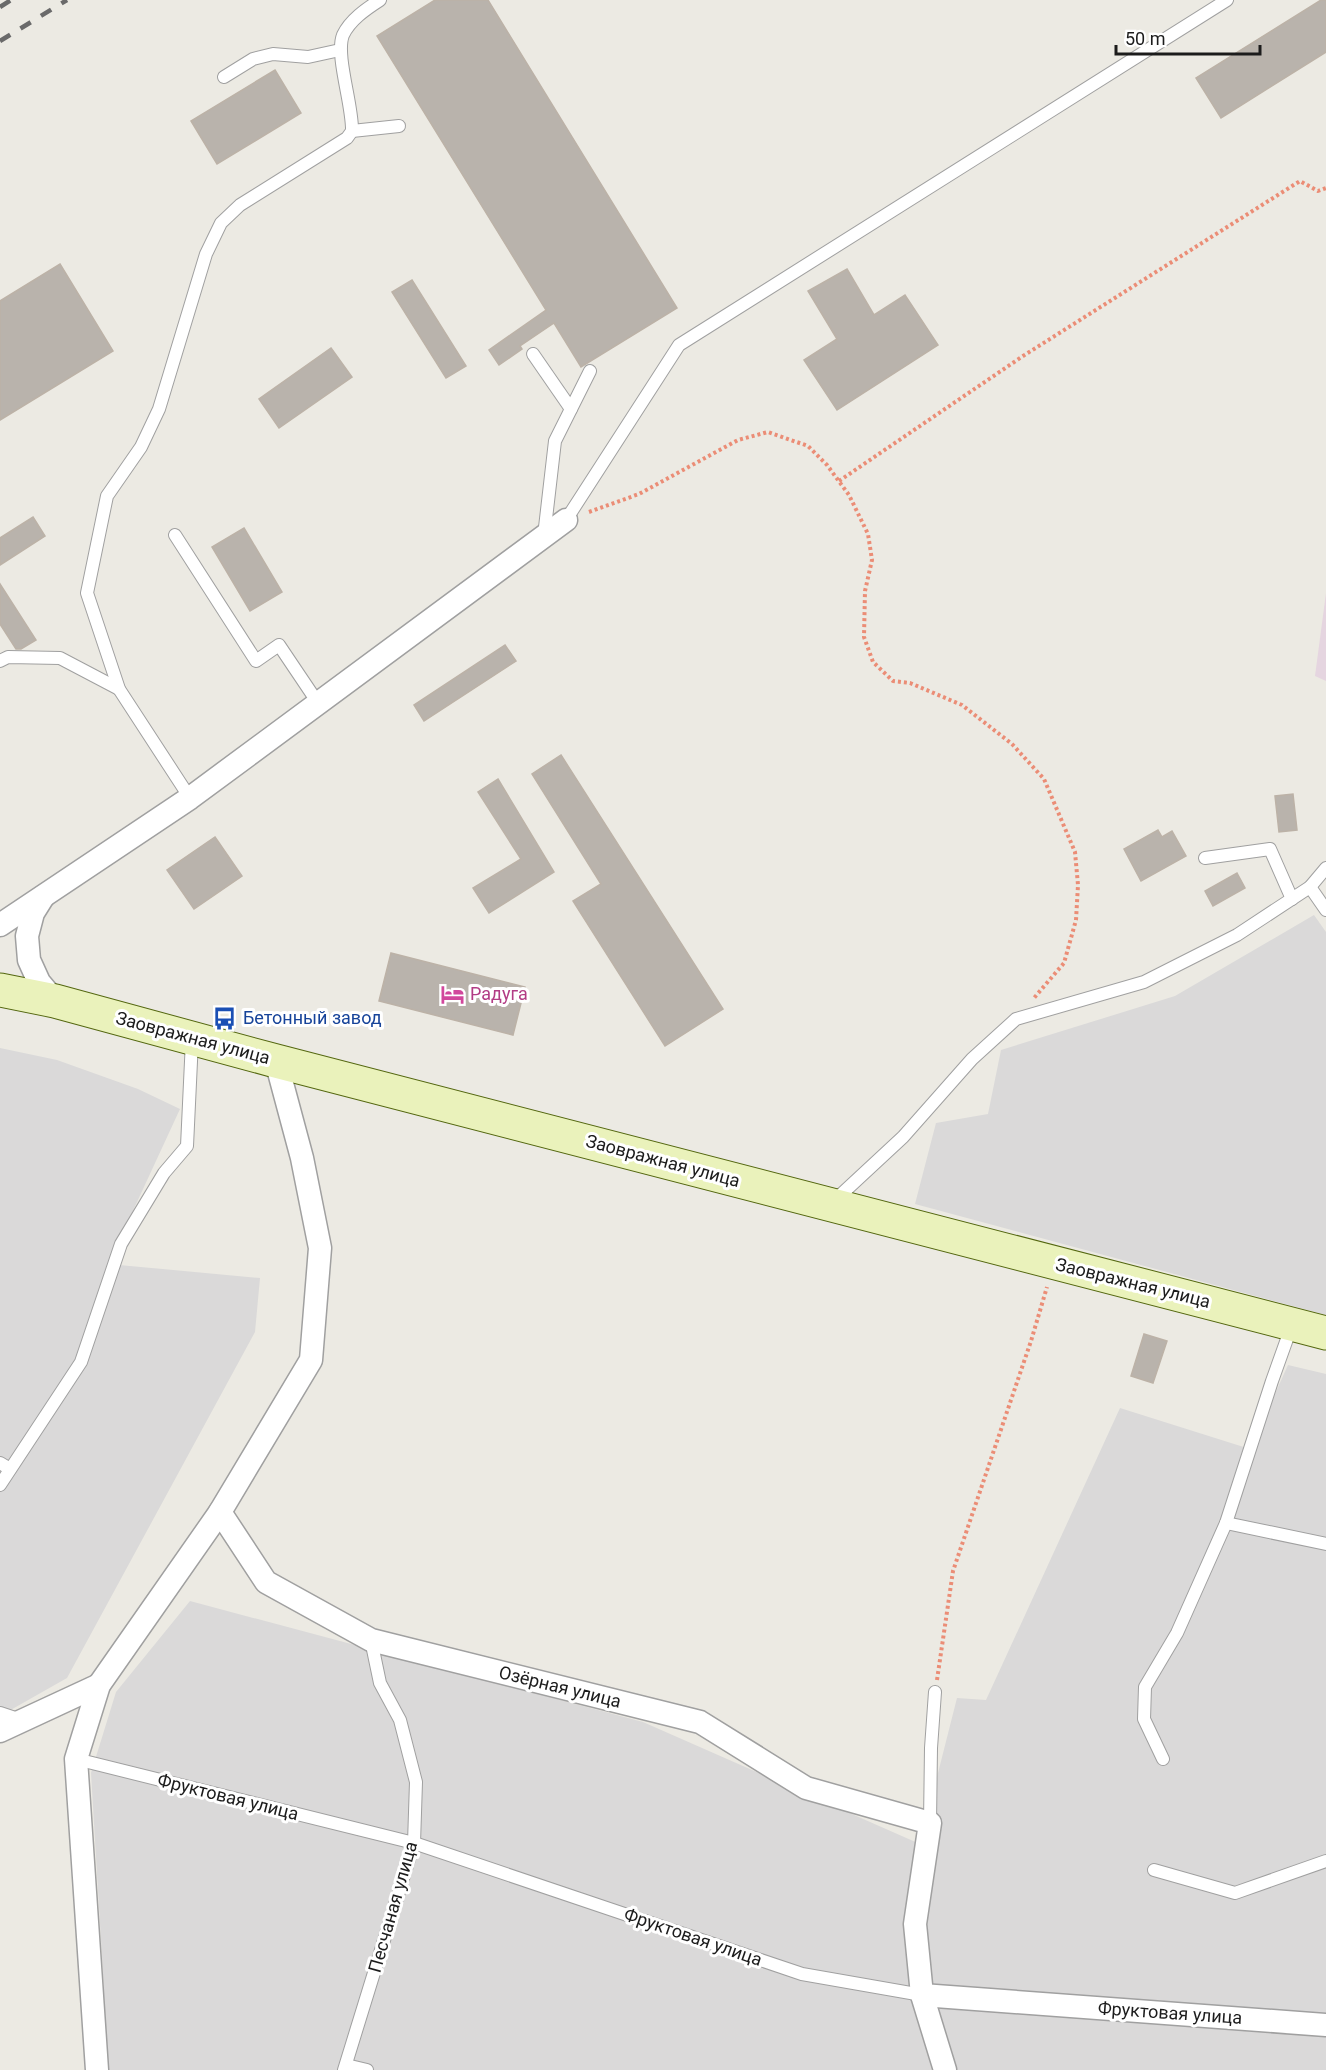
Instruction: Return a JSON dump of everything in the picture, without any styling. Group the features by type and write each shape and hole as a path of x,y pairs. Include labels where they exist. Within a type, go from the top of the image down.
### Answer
{"street":[{"path":"0,925 190,798 566,520"},
{"path":"44,896 33,913 27,936 29,960 39,982 55,1001"},
{"name":"Заовражная улица","path":"0,990 55,1001 276,1061 1326,1333"},
{"path":"97,2070 76,1759 99,1685 220,1512 311,1360 320,1248 302,1158 276,1061"},
{"name":"Озёрная улица","path":"220,1512 266,1582 371,1640 700,1722 806,1788 930,1823"},
{"path":"0,1731 99,1685"},
{"path":"930,1823 915,1924 922,1995 945,2070"},
{"name":"Фруктовая улица","path":"922,1995 1326,2025"}],"lane":[{"path":"190,798 119,689 87,593 107,496 141,447 159,409 206,254 221,223 240,205 346,138 352,131 352,117 340,50 343,36 351,23 380,0"},
{"path":"566,520 679,345 1227,0"},
{"path":"224,77 253,59 273,54 308,57 340,50"},
{"path":"352,131 399,126"},
{"path":"533,354 571,409"},
{"path":"544,537 555,441 590,371"},
{"path":"175,535 256,661 279,645 318,703"},
{"path":"0,661 8,657 60,658 119,689"},
{"path":"1205,858 1270,849 1292,899"},
{"path":"830,1205 903,1137 972,1059 1016,1019 1144,981 1237,935 1310,887 1326,868"},
{"path":"1310,887 1326,910"},
{"path":"0,1485 5,1466 81,1362 121,1244 164,1173 187,1146 192,1038"},
{"path":"1163,1759 1144,1719 1145,1686 1178,1633 1226,1523 1293,1324"},
{"path":"1226,1523 1326,1544"},
{"name":"Песчаная улица","path":"345,2067 414,1843 416,1782 400,1720 381,1683 371,1640"},
{"path":"930,1823 931,1748 935,1692"},
{"path":"0,1713 22,1721"},
{"name":"Фруктовая улица","path":"76,1759 414,1843 802,1974 922,1995"},
{"path":"1154,1870 1235,1893 1326,1861"},
{"path":"345,2067 367,2070"}],"path":[{"path":"839,481 1023,356 1300,181 1318,190 1326,188"},
{"path":"566,520 639,494 738,440 768,432 808,446 827,465 849,495 868,534 872,560 864,591 864,638 873,662 893,681 910,683 962,705 1012,744 1044,779 1075,852 1078,885 1076,920 1064,963 1016,1019"},
{"path":"935,1692 953,1571 1031,1341 1053,1263"}],"shaded area":[{"path":"1326,593 1326,681 1315,676"},
{"path":"1314,915 1326,932 1326,1315 915,1204 936,1123 988,1114 1001,1050 1175,996"},
{"path":"0,1048 57,1060 138,1089 180,1109 125,1228 119,1265 260,1278 255,1332 67,1678 0,1716"},
{"path":"1288,1365 1326,1374 1326,2070 104,2070 104,1991 91,1773 116,1692 190,1601 643,1722 920,1844 957,1698 986,1700 1120,1408 1250,1449"}],"building":[{"path":"435,0 488,0 677,308 581,367 554,323 520,346 522,349 499,365 489,350 546,310 377,36"},
{"path":"1321,0 1326,0 1326,52 1221,118 1196,78"},
{"path":"275,70 301,113 217,164 191,121"},
{"path":"60,264 113,351 0,420 0,301"},
{"path":"847,269 874,315 905,295 938,345 837,410 804,360 837,339 808,291"},
{"path":"412,280 466,366 446,378 392,292"},
{"path":"331,348 352,377 279,428 259,399"},
{"path":"33,517 45,536 0,565 0,538"},
{"path":"244,528 282,592 250,611 212,547"},
{"path":"0,584 36,640 21,649 16,649 0,624"},
{"path":"505,645 516,661 424,721 414,705"},
{"path":"561,755 723,1009 665,1046 573,901 601,884 532,774"},
{"path":"498,779 554,872 489,913 473,888 521,859 478,792"},
{"path":"1293,794 1297,830 1279,832 1275,796"},
{"path":"1158,830 1162,837 1172,831 1186,856 1141,881 1124,849"},
{"path":"215,837 242,876 194,909 167,870"},
{"path":"1237,873 1245,888 1213,906 1205,891"},
{"name":"Радуга","path":"391,953 525,987 513,1035 379,1001"},
{"path":"1144,1334 1167,1341 1153,1383 1131,1376"}],"railway":[{"path":"0,7 11,0"},
{"path":"0,41 67,0"}],"place":[{"name":"Радуга","path":"452,994"},
{"name":"Бетонный завод","path":"225,1018"}]}
